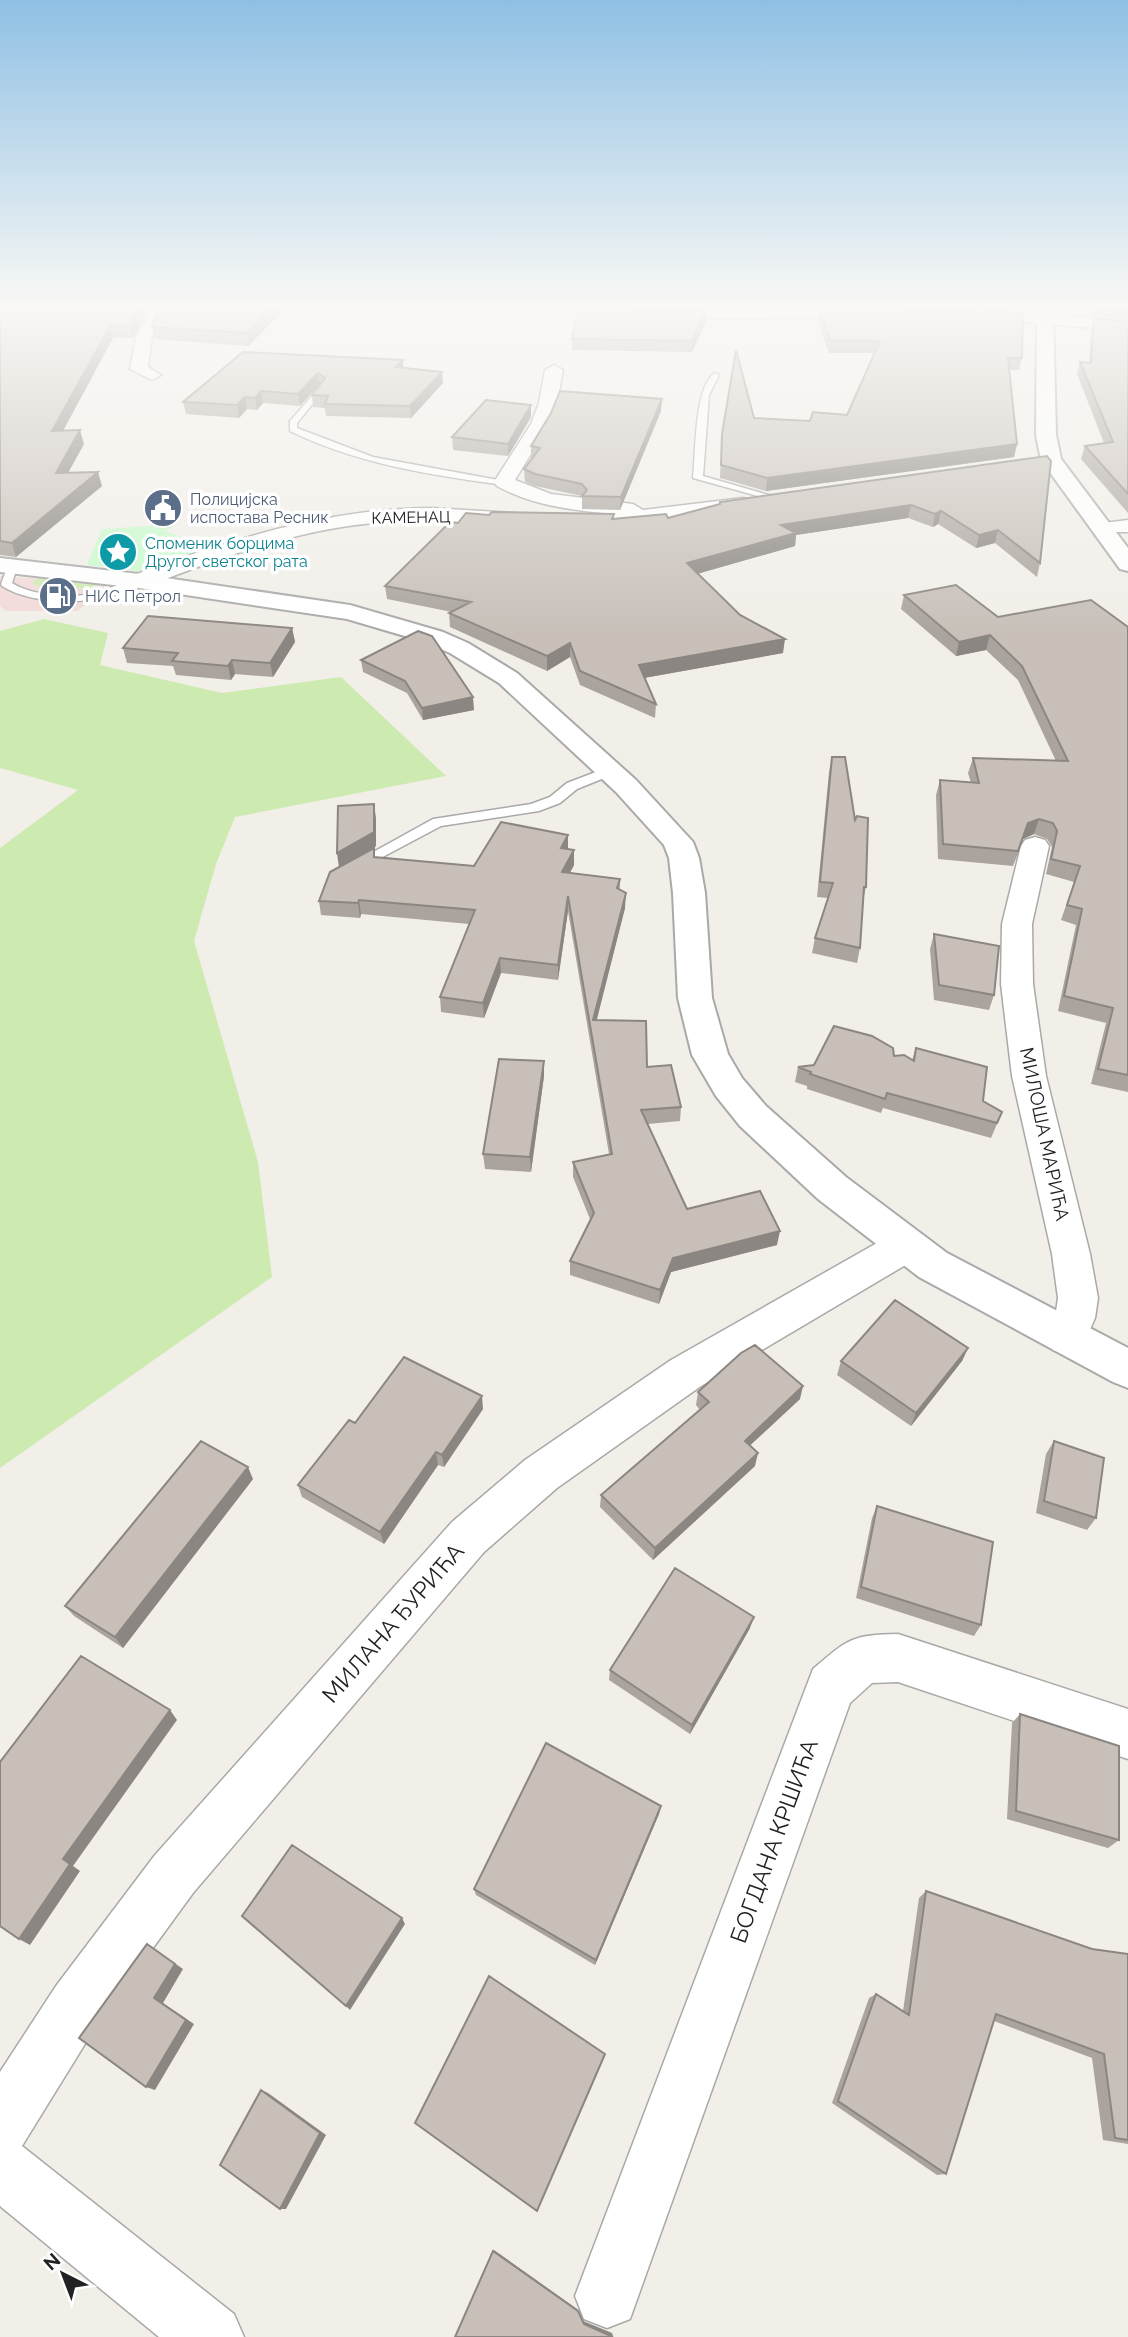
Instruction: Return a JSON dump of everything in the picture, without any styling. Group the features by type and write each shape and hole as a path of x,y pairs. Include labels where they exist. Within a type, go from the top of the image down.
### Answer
{"street":[{"path":"542,417 526,450 504,482 528,494 641,512 652,517"},
{"path":"1045,417 1045,435 1051,460 1128,564"},
{"path":"1024,464 1051,460"},
{"name":"КАМЕНАЦ","path":"139,581 233,546 343,521 408,514 592,521 652,517 802,496"},
{"path":"1102,528 1128,526"},
{"path":"6,566 139,581 350,612 434,637 459,648 508,678 666,826 681,850 689,893 690,957 695,998 710,1055 729,1087 782,1145 905,1246 963,1283 1128,1369"},
{"name":"МИЛОША МАРИЋА","path":"1035,846 1017,923 1017,984 1029,1076 1071,1254 1078,1298 1075,1318 1067,1338"},
{"name":"МИЛАНА ЂУРИЋА","path":"0,2126 76,2006 174,1874 468,1537 541,1474 686,1373 905,1246"},
{"name":"БОГДАНА КРШИЋА","path":"607,2296 831,1687 862,1659 898,1658 1128,1734"},
{"path":"0,2167 211,2337"}],"lane":[{"path":"298,417 293,423 293,429 357,456 428,472 504,482"},
{"name":"КАМЕНАЦ","path":"703,417 698,478 776,500"},
{"path":"340,875 426,826 450,818 534,808 555,800 572,786 609,771"}],"shaded area":[{"name":"НИС Петрол","path":"0,576 100,583 142,590 90,601 78,611 5,611 0,606"}],"green space":[{"path":"175,526 164,531 192,540 205,535 227,541 139,571 87,565 102,529"},
{"path":"38,577 100,583 95,589 37,586 32,583"},
{"path":"44,619 108,633 100,665 222,693 341,677 446,776 235,817 216,864 194,941 258,1162 272,1277 0,1468 0,848 78,790 0,768 0,631"}],"building":[{"path":"0,417 60,417 52,431 80,430 56,473 98,472 12,543 0,541"},
{"path":"470,417 524,417 508,444 452,437"},
{"path":"549,417 654,417 621,497 582,496 587,490 582,484 524,469 540,448 531,446"},
{"path":"725,417 810,421 811,417 1014,417 1017,444 767,478 721,465"},
{"path":"1103,417 1128,417 1128,494 1085,446 1113,442"},
{"path":"1047,456 1051,461 1040,563 998,530 979,535 941,511 935,514 911,505 781,525 796,533 687,563 740,615 785,639 639,665 656,704 580,671 570,643 547,656 449,613 471,602 385,586 450,522 458,523 466,513 614,514 612,519 666,514 668,518 720,502"},
{"path":"956,585 998,617 1091,600 1128,627 1128,1075 1098,1069 1113,1008 1064,996 1082,909 1067,905 1080,866 1051,859 1057,831 1053,823 1039,819 1028,823 1018,851 943,844 940,780 979,783 973,758 1068,761 1022,666 990,635 959,642 904,595"},
{"path":"148,616 292,628 270,663 232,660 228,666 172,661 178,653 123,648"},
{"path":"418,631 432,636 473,697 422,708 405,681 361,660"},
{"path":"832,757 845,757 855,820 857,816 868,818 866,887 860,948 815,938 833,883 820,882"},
{"path":"374,804 374,832 337,853 338,806"},
{"path":"501,822 568,835 561,848 574,850 562,872 620,879 617,888 626,893 593,1020 646,1021 647,1067 671,1065 681,1107 641,1110 687,1209 760,1191 780,1231 673,1258 660,1290 570,1261 594,1213 573,1162 612,1154 568,896 558,965 500,958 483,1003 440,997 475,910 359,900 358,903 319,901 330,872 374,848 374,857 474,866"},
{"path":"934,934 999,946 994,995 939,985"},
{"path":"834,1026 872,1036 893,1048 894,1056 904,1055 914,1061 916,1048 987,1067 983,1101 1002,1112 997,1123 887,1093 885,1099 810,1074 811,1072 798,1067 814,1065"},
{"path":"499,1059 544,1061 530,1157 483,1154"},
{"path":"895,1300 968,1348 916,1413 841,1361"},
{"path":"755,1345 803,1386 745,1441 758,1453 655,1548 601,1495 709,1402 698,1392 741,1353"},
{"path":"404,1357 482,1396 442,1455 436,1452 380,1532 298,1485 349,1420 355,1423"},
{"path":"201,1441 248,1467 115,1637 65,1606"},
{"path":"1054,1441 1104,1458 1096,1518 1044,1501"},
{"path":"877,1506 993,1542 981,1625 861,1587"},
{"path":"675,1568 754,1617 692,1725 610,1670"},
{"path":"81,1656 170,1710 63,1859 70,1864 19,1939 0,1926 0,1762"},
{"path":"1020,1714 1119,1746 1119,1840 1016,1811"},
{"path":"546,1743 661,1806 596,1960 474,1889"},
{"path":"292,1845 402,1918 346,2006 242,1916"},
{"path":"926,1891 1092,1949 1128,1954 1128,2140 1115,2138 1104,2054 996,2014 946,2174 838,2101 876,1994 909,2015"},
{"path":"147,1944 175,1964 154,1998 186,2020 146,2087 79,2038"},
{"path":"489,1976 605,2054 537,2211 415,2123"},
{"path":"261,2090 320,2133 280,2209 220,2165"},
{"path":"493,2251 578,2311 584,2324 613,2337 455,2337"}],"place":[{"name":"Полицијска испостава Ресник","path":"163,508"},
{"name":"Споменик борцима Другог светског рата","path":"118,552"},
{"name":"НИС Петрол","path":"58,596"}]}
